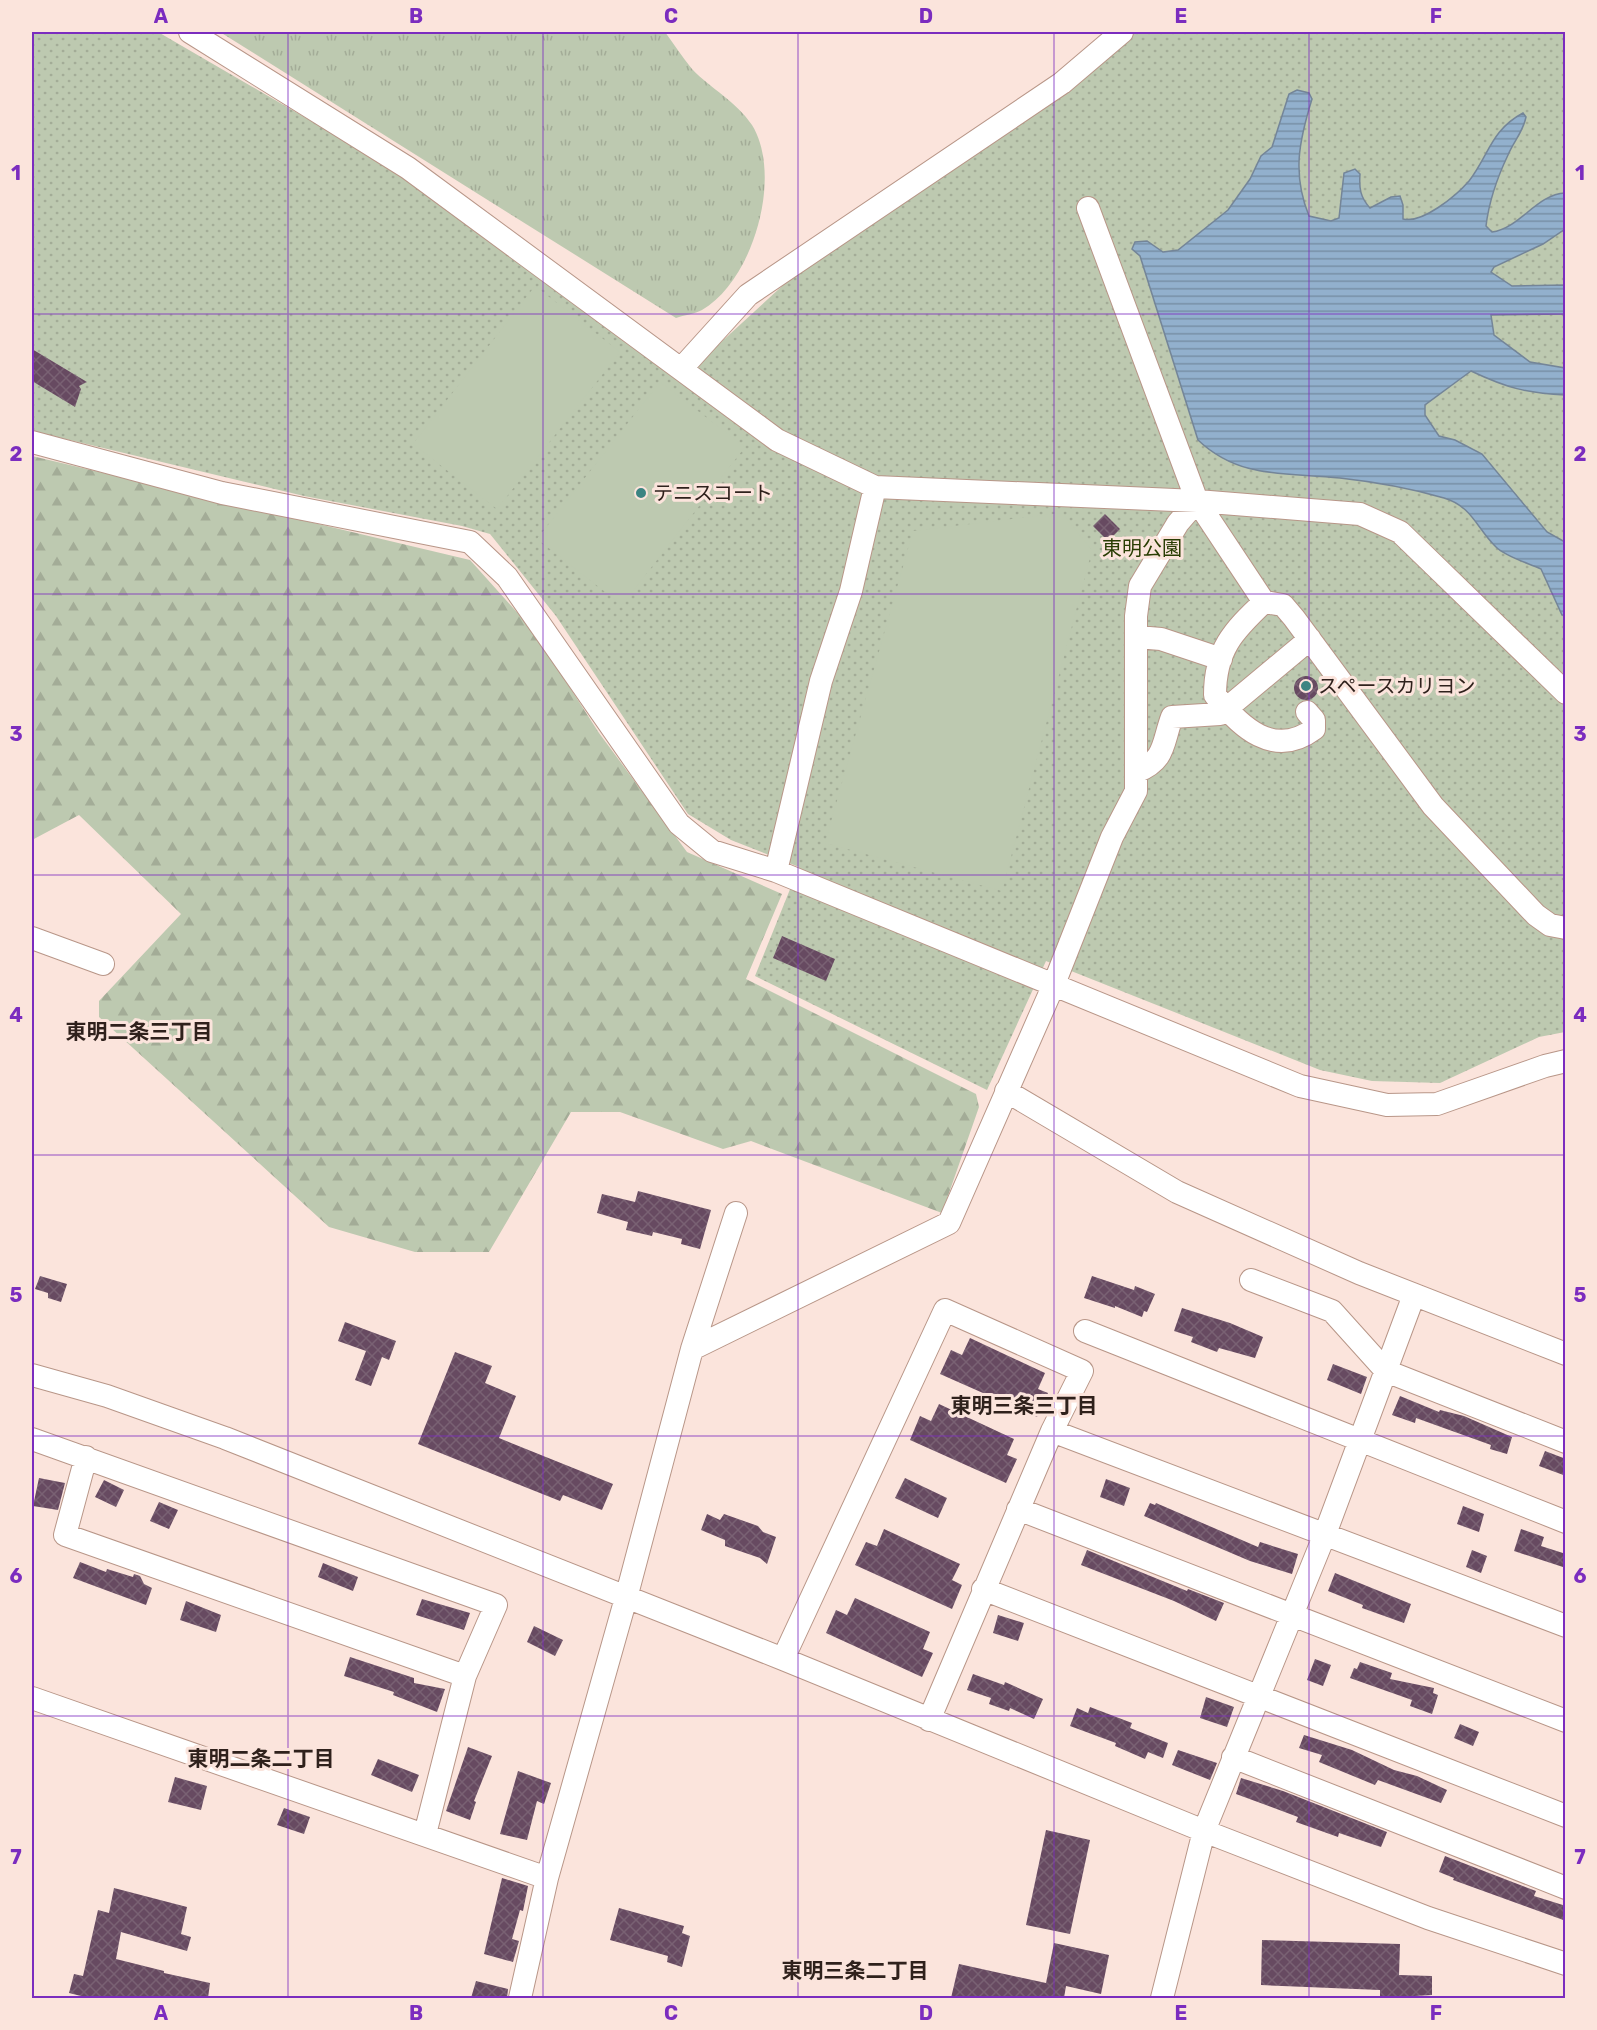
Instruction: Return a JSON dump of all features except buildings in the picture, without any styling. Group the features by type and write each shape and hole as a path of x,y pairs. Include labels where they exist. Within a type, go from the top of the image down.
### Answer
{"street":[{"path":"190,32 408,168 777,440 874,487 1197,501 1360,514 1400,532 1566,693"},
{"path":"681,369 748,295 1062,83 1122,32"},
{"path":"1088,208 1197,501 1264,602 1282,605 1310,639 1433,806 1536,915 1550,925 1566,928"},
{"path":"32,442 222,492 470,542 507,577 679,824 712,851 776,871 1300,1086 1387,1105 1437,1104 1566,1061"},
{"path":"776,871 821,681 851,591 874,487"},
{"path":"692,1349 949,1223 1054,984 1112,837 1136,791 1137,637 1140,586 1178,523 1197,501"},
{"path":"1264,602 1228,638 1215,678 1215,695 1226,710 1244,727 1264,738 1282,742 1303,738 1314,729 1314,720 1307,712"},
{"path":"1137,637 1161,639 1221,659"},
{"path":"1136,772 1153,765 1163,751 1172,717 1220,714 1310,639"},
{"path":"32,938 103,964"},
{"path":"1006,1091 1176,1192 1414,1295 1566,1354"},
{"path":"520,1998 547,1878 626,1598 692,1349 736,1213"},
{"path":"1251,1280 1332,1311 1386,1371 1566,1442"},
{"path":"1162,1998 1204,1831 1257,1694 1325,1534 1414,1295"},
{"path":"783,1659 945,1310 1082,1371 1052,1431 929,1720"},
{"path":"1085,1331 1359,1442 1566,1522"},
{"path":"32,1375 107,1396 225,1438 783,1659 1204,1831 1428,1918 1566,1964"},
{"path":"1052,1431 1566,1626"},
{"path":"32,1439 496,1605 465,1676 425,1834"},
{"path":"86,1457 65,1535 465,1676"},
{"path":"1018,1509 1566,1721"},
{"path":"983,1589 1566,1816"},
{"path":"32,1698 547,1878"},
{"path":"1233,1757 1566,1888"}],"green space":[{"name":"東明公園","path":"32,32 158,32 409,178 681,379 792,277 1120,47 1135,32 1565,32 1565,1032 1539,1037 1440,1083 1372,1081 1320,1070 1046,961 987,1090 755,976 799,867 731,840 688,814 556,616 490,534 462,526 304,496 32,431"},
{"path":"220,32 665,32 692,69 746,117 761,146 765,171 764,198 749,251 736,275 720,295 702,310 676,318"},
{"path":"535,286 620,352 497,509 413,444"},
{"name":"テニスコート","path":"660,382 745,447 622,605 537,539"},
{"path":"32,456 470,560 533,630 599,733 687,852 782,894 746,979 976,1094 979,1107 942,1213 751,1141 723,1149 620,1112 571,1112 489,1252 415,1252 329,1227 99,1017 99,1001 181,914 79,815 32,840"},
{"path":"1062,513 1092,550 1002,891 825,843 913,531"}],"water":[{"path":"1297,90 1309,93 1312,99 1299,158 1300,186 1309,216 1331,221 1339,218 1344,173 1355,169 1360,174 1362,196 1370,208 1391,197 1400,196 1403,205 1403,219 1420,217 1429,213 1456,194 1469,181 1497,135 1523,113 1526,117 1525,122 1497,181 1486,226 1492,232 1502,230 1546,199 1565,193 1565,229 1543,244 1494,267 1491,272 1512,286 1565,285 1565,314 1491,315 1494,335 1530,362 1565,368 1565,395 1517,389 1471,371 1425,405 1425,415 1439,436 1455,440 1482,454 1547,532 1565,542 1565,615 1562,615 1541,569 1500,551 1468,512 1453,502 1418,491 1380,483 1265,472 1247,468 1214,453 1198,440 1140,256 1132,249 1135,242 1147,241 1163,252 1178,250 1228,210 1250,179 1261,156 1272,147 1289,94"}],"place":[{"name":"テニスコート","path":"641,493"},
{"name":"スペースカリヨン","path":"1306,686"}],"district":[{"name":"東明二条三丁目","path":"139,1032"},
{"name":"東明三条三丁目","path":"1024,1406"},
{"name":"東明二条二丁目","path":"261,1759"},
{"name":"東明三条二丁目","path":"855,1971"}]}
